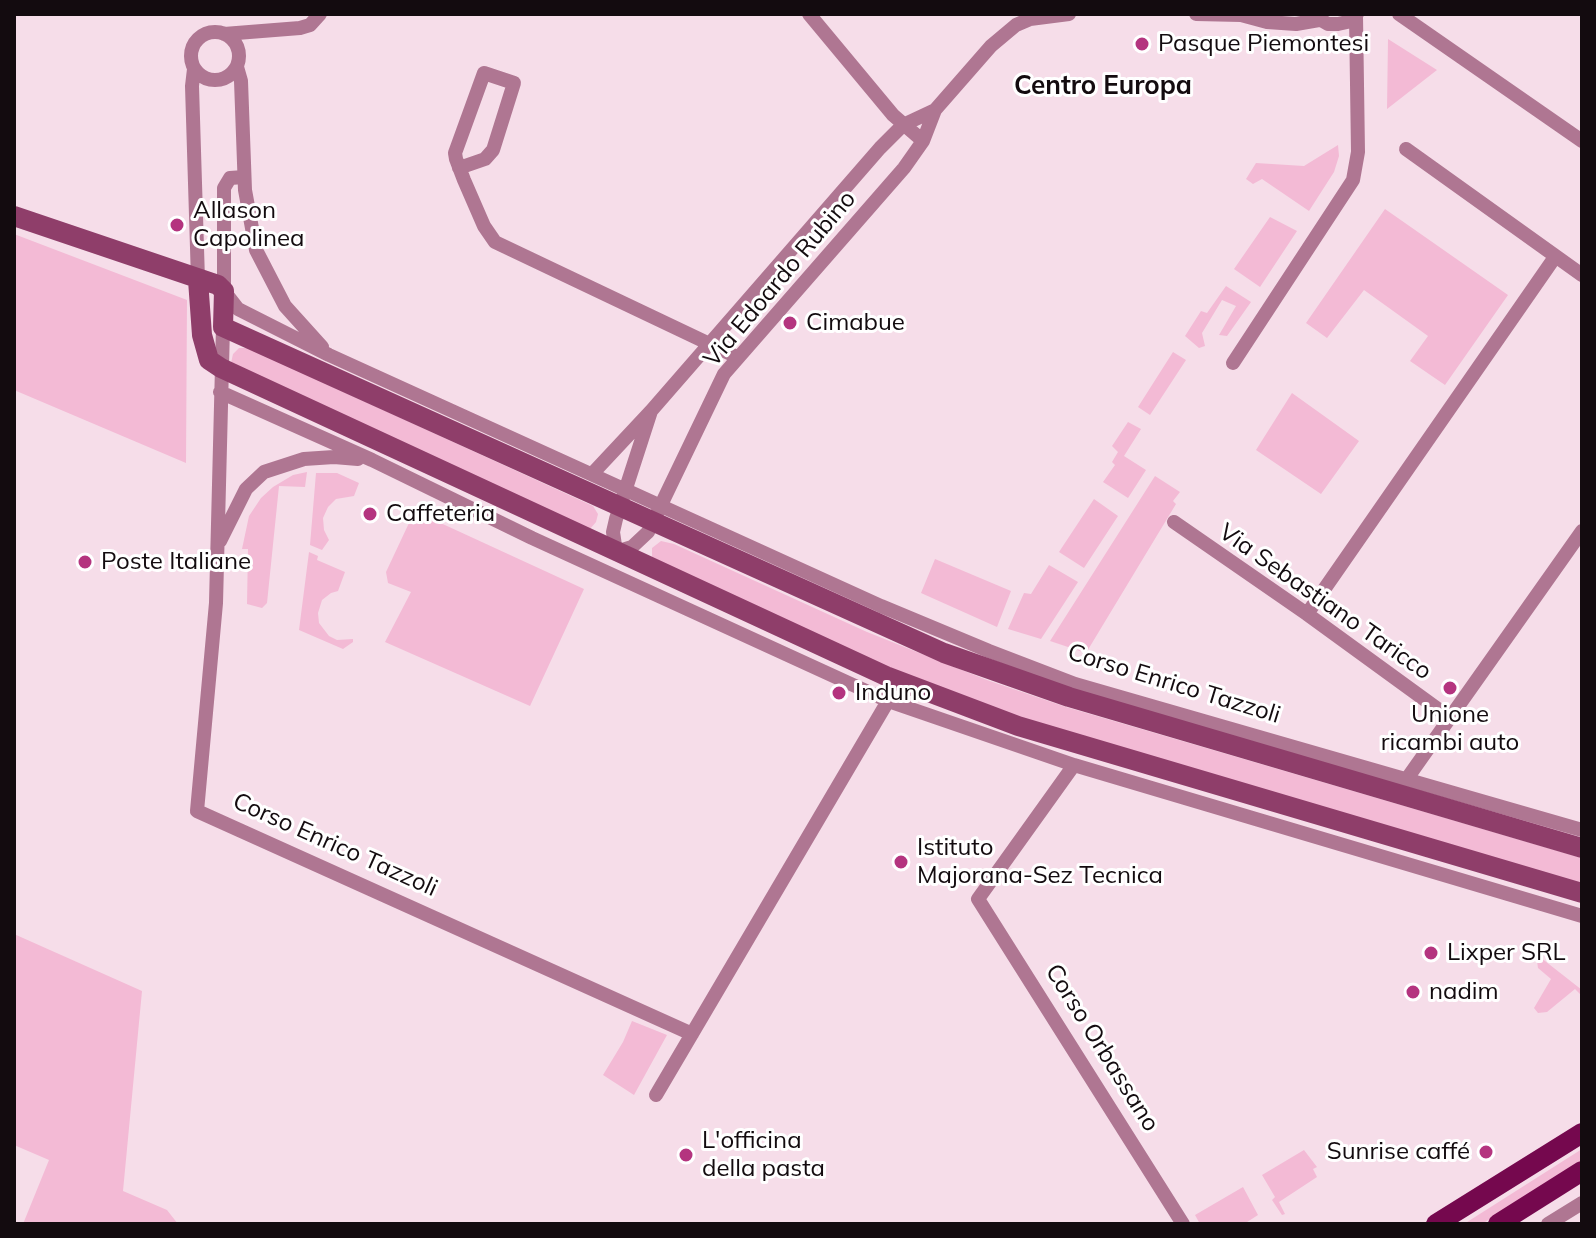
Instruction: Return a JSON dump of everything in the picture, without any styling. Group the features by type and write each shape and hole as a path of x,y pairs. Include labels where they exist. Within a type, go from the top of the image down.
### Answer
{"main road":[{"path":"1436,1224 1582,1133"},
{"path":"1498,1224 1582,1171"}],"street":[{"path":"221,368 209,360 202,335 191,49 202,35 213,32 224,34 300,28 310,25 320,14"},
{"path":"809,14 903,125 923,141"},
{"name":"Via Edoardo Rubino","path":"651,411 613,532 616,552 632,547 641,540 658,514 724,374 904,168 923,141 935,110 1003,34 1030,19 1069,14"},
{"path":"1196,14 1243,15 1267,22 1296,24 1316,17 1338,24 1356,15 1358,152 1353,180 1233,363"},
{"path":"1399,14 1582,141"},
{"path":"238,47 263,31"},
{"path":"194,69 200,77 218,81 229,76 237,67 240,57 238,47 224,34"},
{"name":"Corso Enrico Tazzoli","path":"237,67 241,81 244,177 249,219 261,262 285,306 329,355"},
{"path":"459,168 485,159 493,150 514,83 484,73 456,147 459,168 484,226 495,242 737,357"},
{"name":"Via Edoardo Rubino","path":"593,473 903,125 935,110"},
{"path":"1406,149 1582,275"},
{"name":"Corso Enrico Tazzoli","path":"244,177 230,178 224,188 216,603 197,811 692,1034"},
{"name":"Corso Enrico Tazzoli","path":"14,216 218,285 238,309 329,355 593,473 622,497"},
{"path":"1307,614 1555,257"},
{"name":"Corso Enrico Tazzoli","path":"223,327 622,497 784,583 944,653 1069,697 1582,848"},
{"name":"Corso Enrico Tazzoli","path":"221,368 910,686 1018,726 1582,893"},
{"name":"Corso Enrico Tazzoli","path":"220,392 888,701 1074,765 1582,916"},
{"name":"Corso Enrico Tazzoli","path":"217,548 246,489 264,472 304,459 334,457 372,460"},
{"name":"Corso Enrico Tazzoli","path":"658,514 763,552 989,651 1075,684 1582,830"},
{"name":"Via Sebastiano Taricco","path":"1174,522 1450,718"},
{"path":"1406,780 1582,531"},
{"path":"763,552 784,583"},
{"path":"780,627 803,662"},
{"path":"656,1095 888,701"},
{"name":"Corso Enrico Tazzoli","path":"963,727 1018,726"},
{"name":"Corso Orbassano","path":"1074,765 978,899 1183,1224"},
{"name":"Corso Enrico Tazzoli","path":"1389,837 1429,871"},
{"path":"1548,1224 1582,1203"}],"shaded area":[{"path":"1388,39 1437,70 1387,109"},
{"path":"1338,145 1339,156 1334,172 1309,211 1262,179 1253,184 1246,179 1256,163 1304,166"},
{"path":"1385,209 1508,295 1445,385 1410,361 1428,336 1364,290 1327,338 1306,323"},
{"path":"1270,217 1297,231 1260,287 1234,269"},
{"path":"14,234 187,300 186,463 14,390"},
{"path":"1226,286 1251,302 1227,336 1219,335 1236,306 1222,300 1202,333 1205,346 1199,348 1185,336 1201,311 1207,313"},
{"path":"239,348 248,348 593,506 598,514 596,522 590,529 231,363 233,354"},
{"path":"1173,352 1186,360 1150,415 1138,407"},
{"path":"1292,393 1359,441 1321,494 1256,450"},
{"path":"1128,422 1141,429 1124,456 1146,470 1128,498 1103,482 1115,465 1112,462 1118,452 1112,446"},
{"path":"307,472 305,487 279,486 267,603 262,608 247,604 248,549 242,549 249,516 273,487 293,475"},
{"path":"316,473 337,473 359,483 354,496 336,499 328,507 323,518 329,540 322,550 310,545"},
{"path":"1155,476 1180,492 1173,501 1176,504 1086,653 1050,641"},
{"path":"1094,499 1118,516 1084,568 1059,552"},
{"path":"421,514 584,589 530,706 385,642 411,592 388,583 386,572 409,523 414,525"},
{"path":"661,541 674,544 867,632 987,680 1066,707 1582,858 1582,886 1059,732 921,684 652,560 652,548"},
{"path":"309,552 318,556 317,560 345,572 338,591 322,600 318,613 319,623 329,636 337,640 353,639 343,649 299,630"},
{"path":"935,559 1011,591 997,627 921,593"},
{"path":"1049,565 1078,582 1041,639 1008,629 1024,593 1031,594"},
{"path":"14,934 142,991 123,1191 167,1210 178,1224 23,1224 49,1160 14,1145"},
{"path":"1536,954 1582,990 1582,996 1575,989 1547,1012 1538,1013 1534,1008 1551,979 1538,968"},
{"path":"632,1021 667,1035 634,1095 603,1075"},
{"path":"1582,1149 1582,1160 1482,1224 1464,1224"},
{"path":"1304,1150 1317,1167 1313,1169 1317,1177 1279,1202 1285,1214 1282,1215 1262,1175"},
{"path":"1243,1187 1258,1215 1244,1224 1200,1224 1195,1215"}],"place":[{"name":"Pasque Piemontesi","path":"1142,44"},
{"name":"Allason Capolinea","path":"177,225"},
{"name":"Cimabue","path":"790,323"},
{"name":"Caffeteria","path":"370,514"},
{"name":"Poste Italiane","path":"85,562"},
{"name":"Unione ricambi auto","path":"1450,688"},
{"name":"Induno","path":"839,693"},
{"name":"Istituto Majorana-Sez Tecnica","path":"901,862"},
{"name":"Lixper SRL","path":"1431,953"},
{"name":"nadim","path":"1413,992"},
{"name":"Sunrise caffé","path":"1486,1152"},
{"name":"L'officina della pasta","path":"686,1155"}],"district":[{"name":"Centro Europa","path":"1103,86"}]}
